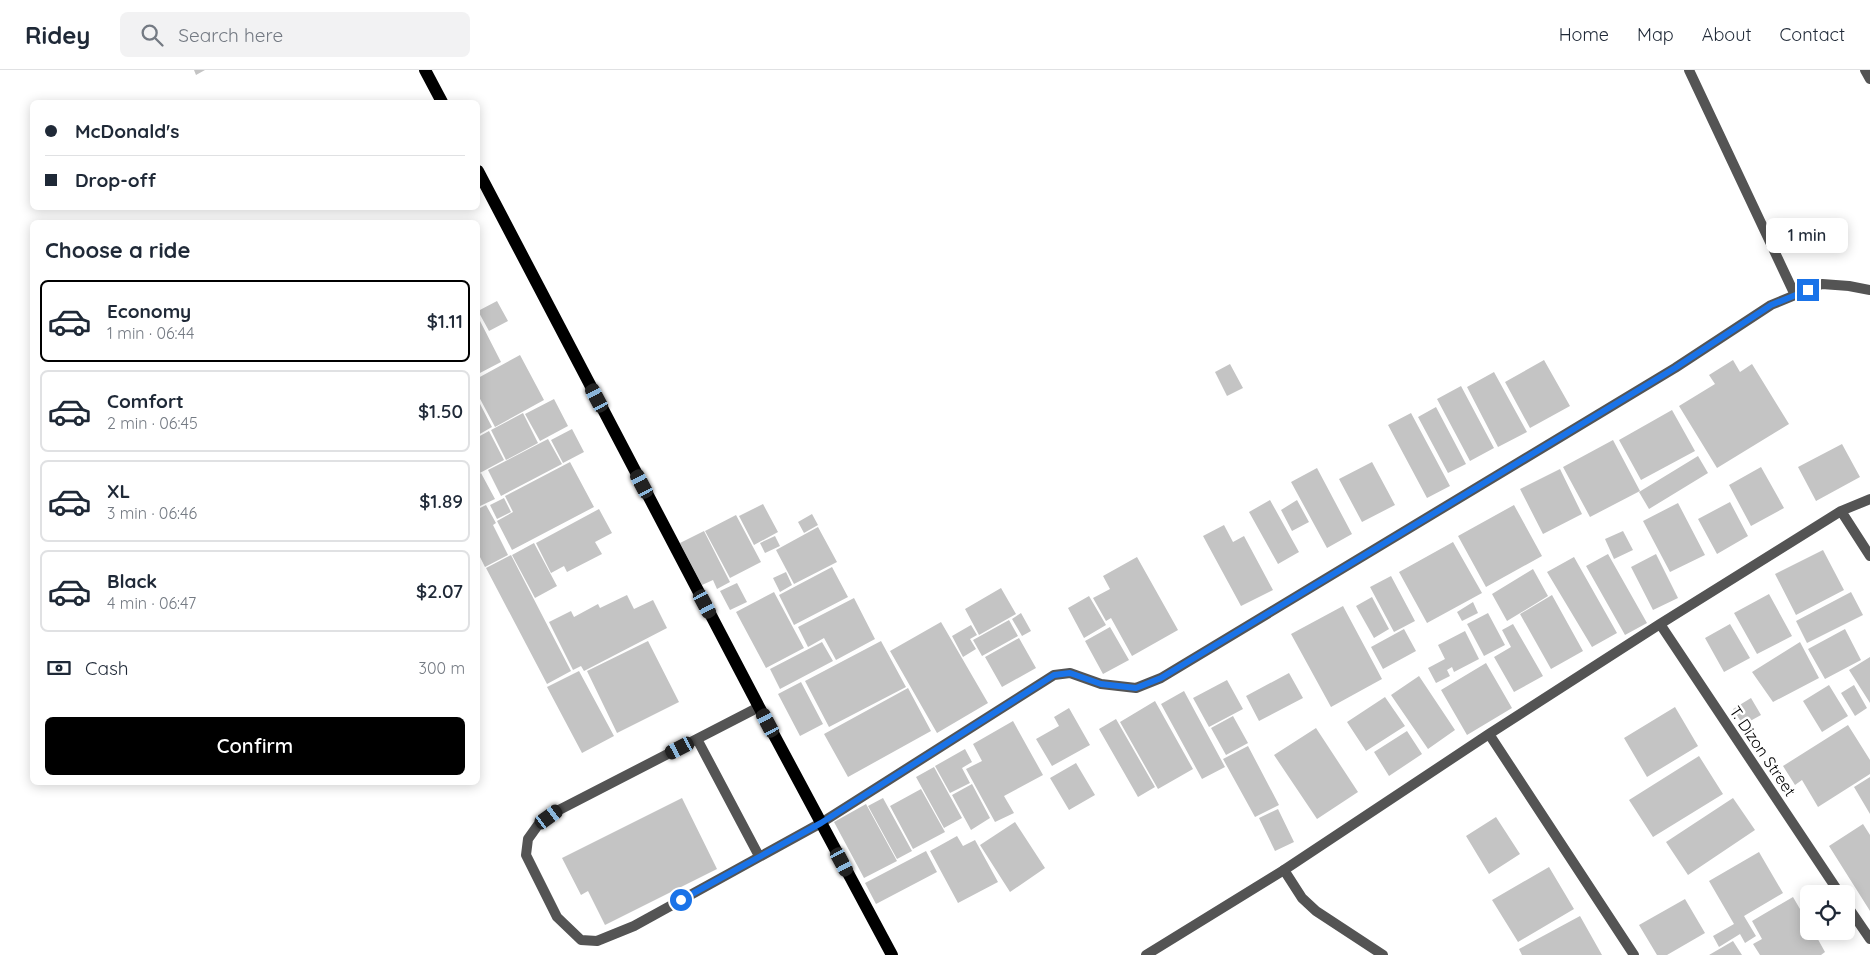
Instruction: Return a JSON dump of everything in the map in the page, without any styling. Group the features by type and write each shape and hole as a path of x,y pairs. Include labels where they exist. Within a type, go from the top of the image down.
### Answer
{"main road":[{"path":"425,70 441,100"},
{"path":"480,175 892,955"}],"street":[{"path":"1689,70 1795,296"},
{"path":"1865,70 1870,79"},
{"path":"759,706 559,810 538,825 528,839 526,855 557,917 581,940 597,941 634,926 821,823 1054,675 1070,673 1101,684 1136,688 1161,678 1675,368 1771,305 1822,284 1870,290"},
{"path":"1146,955 1284,870 1489,734 1660,624 1841,512 1870,499"},
{"path":"1841,512 1870,556"},
{"name":"T. Dizon Street","path":"1660,624 1834,885"},
{"path":"1489,734 1634,955"},
{"path":"697,739 759,856"},
{"path":"1284,870 1302,898 1316,911 1383,955"},
{"path":"1855,917 1870,939"}],"building":[{"path":"194,70 205,70 196,75"},
{"path":"497,301 508,321 489,331 480,315 480,310"},
{"path":"480,321 501,362 480,373"},
{"path":"520,355 544,400 495,427 480,399 480,377"},
{"path":"1544,360 1570,406 1530,428 1505,382"},
{"path":"1733,360 1740,372 1752,364 1789,424 1717,468 1679,406 1715,384 1709,375"},
{"path":"1230,364 1243,388 1227,396 1215,372"},
{"path":"1494,372 1527,432 1498,447 1467,387"},
{"path":"1461,386 1494,448 1470,461 1437,399"},
{"path":"554,399 568,426 540,441 525,414"},
{"path":"480,404 492,427 480,434"},
{"path":"1436,407 1466,464 1448,473 1418,417"},
{"path":"1672,410 1695,451 1641,480 1619,440"},
{"path":"523,413 538,443 506,460 491,430"},
{"path":"1411,413 1450,486 1427,498 1388,425"},
{"path":"572,429 584,452 563,463 551,440"},
{"path":"489,431 504,460 480,473 480,436"},
{"path":"548,439 562,464 501,496 488,470"},
{"path":"1613,440 1640,491 1590,517 1563,467"},
{"path":"1842,444 1860,477 1816,501 1798,467"},
{"path":"1698,456 1708,473 1649,509 1639,492"},
{"path":"570,462 594,507 512,550 497,521 513,512 505,496"},
{"path":"1372,462 1395,505 1362,522 1339,479"},
{"path":"1761,467 1784,508 1751,526 1729,485"},
{"path":"1317,468 1352,534 1327,548 1291,482"},
{"path":"1560,469 1582,514 1543,534 1520,489"},
{"path":"480,474 495,499 480,506"},
{"path":"504,498 511,512 497,519 490,505"},
{"path":"1270,500 1299,552 1278,564 1249,512"},
{"path":"1297,500 1309,522 1292,531 1281,510"},
{"path":"1730,502 1748,536 1717,554 1698,519"},
{"path":"1678,503 1705,555 1670,572 1643,521"},
{"path":"763,504 778,532 754,545 739,516"},
{"path":"486,505 496,523 493,525 508,555 485,567 480,557 480,508"},
{"path":"1514,505 1542,556 1486,587 1458,536"},
{"path":"599,509 612,533 595,542 602,554 567,572 564,566 551,573 536,543"},
{"path":"812,514 818,525 804,533 798,522"},
{"path":"736,515 761,562 730,578 705,531"},
{"path":"1224,525 1233,542 1244,536 1273,590 1241,606 1203,536"},
{"path":"818,527 837,562 794,584 776,550"},
{"path":"704,531 730,582 717,589 713,580 702,585 680,543"},
{"path":"1623,531 1633,550 1614,559 1605,539"},
{"path":"775,536 780,546 765,553 760,543"},
{"path":"1453,542 1482,593 1427,623 1399,572"},
{"path":"534,543 557,586 535,598 512,555"},
{"path":"1823,550 1844,590 1796,615 1775,574"},
{"path":"1608,554 1647,623 1625,635 1586,566"},
{"path":"1656,554 1678,598 1653,610 1631,567"},
{"path":"511,555 571,671 547,684 486,568"},
{"path":"1137,557 1178,630 1132,656 1111,618 1106,621 1093,598 1110,589 1103,576"},
{"path":"1574,557 1617,633 1592,647 1547,572"},
{"path":"832,567 848,597 794,625 779,595"},
{"path":"1533,569 1548,596 1507,621 1492,594"},
{"path":"786,572 792,585 780,592 773,578"},
{"path":"1391,576 1415,621 1394,632 1370,587"},
{"path":"737,583 747,602 730,610 720,591"},
{"path":"1001,588 1016,614 979,635 965,609"},
{"path":"774,592 804,648 766,668 736,612"},
{"path":"1851,592 1863,615 1807,643 1796,621"},
{"path":"1769,594 1792,636 1757,654 1734,613"},
{"path":"627,595 634,609 653,600 667,628 584,671 581,666 573,670 549,622 571,611 574,617 598,604 600,608"},
{"path":"1552,595 1583,651 1551,669 1520,614"},
{"path":"1089,596 1106,625 1084,638 1068,608"},
{"path":"1372,597 1389,629 1374,638 1356,606"},
{"path":"854,598 875,639 836,660 824,638 808,647 798,627"},
{"path":"1473,602 1478,613 1462,621 1457,612"},
{"path":"1343,606 1382,679 1331,707 1291,634"},
{"path":"1021,613 1031,631 1022,636 1012,619"},
{"path":"1488,613 1505,645 1484,656 1467,624"},
{"path":"1009,620 1018,636 982,656 973,640"},
{"path":"941,622 988,703 937,733 890,651"},
{"path":"1513,624 1543,676 1514,692 1494,657 1511,647 1502,630"},
{"path":"1730,624 1750,658 1724,672 1705,638"},
{"path":"971,625 977,635 970,639 976,649 963,657 952,636"},
{"path":"1110,627 1129,660 1103,674 1085,641"},
{"path":"1404,629 1416,651 1383,669 1371,647"},
{"path":"1845,629 1861,660 1825,679 1808,649"},
{"path":"1465,631 1479,659 1454,672 1452,667 1447,670 1450,676 1436,683 1428,668 1445,659 1438,645"},
{"path":"1019,638 1036,668 1002,687 985,657"},
{"path":"648,641 679,702 617,733 587,671"},
{"path":"881,641 906,687 829,727 805,681"},
{"path":"822,642 833,661 780,689 770,669"},
{"path":"1800,642 1819,678 1773,702 1752,672"},
{"path":"1870,657 1870,703 1849,670"},
{"path":"1486,663 1512,708 1467,735 1441,690"},
{"path":"579,671 614,736 582,753 547,687"},
{"path":"1289,673 1303,698 1259,721 1246,696"},
{"path":"1419,676 1455,730 1428,749 1391,695"},
{"path":"1227,680 1243,709 1209,727 1193,698"},
{"path":"801,682 823,724 800,736 778,694"},
{"path":"1829,685 1848,716 1822,732 1803,701"},
{"path":"1854,685 1867,708 1855,716 1841,693"},
{"path":"908,688 931,731 848,777 824,734"},
{"path":"1184,691 1225,767 1202,779 1161,704"},
{"path":"1385,697 1405,726 1366,751 1347,722"},
{"path":"1751,698 1761,715 1743,725 1733,709"},
{"path":"1155,701 1193,769 1158,789 1120,722"},
{"path":"1675,707 1698,746 1647,777 1624,738"},
{"path":"1069,708 1090,745 1052,766 1036,739 1059,726 1054,717"},
{"path":"1233,716 1248,743 1226,755 1211,728"},
{"path":"1116,719 1155,787 1138,797 1099,729"},
{"path":"1013,721 1043,775 1004,796 1014,813 995,822 966,769 982,761 973,744"},
{"path":"1848,725 1870,760 1870,774 1818,807 1802,780 1795,785 1783,766"},
{"path":"1316,728 1358,792 1317,819 1274,755"},
{"path":"1407,731 1422,754 1389,776 1374,752"},
{"path":"1248,746 1279,805 1255,817 1223,759"},
{"path":"965,749 972,762 962,768 970,783 950,793 935,766"},
{"path":"1699,756 1723,794 1653,837 1629,800"},
{"path":"1076,763 1095,795 1069,810 1050,778"},
{"path":"934,767 962,818 944,828 916,777"},
{"path":"1870,777 1870,814 1854,787"},
{"path":"972,784 990,818 971,830 952,795"},
{"path":"921,789 945,832 913,849 890,806"},
{"path":"682,798 717,869 605,925 588,891 581,895 562,858"},
{"path":"883,798 912,851 897,859 868,806"},
{"path":"1733,798 1755,830 1688,875 1666,842"},
{"path":"866,804 897,861 864,878 834,822"},
{"path":"1278,809 1294,842 1275,851 1259,818"},
{"path":"1496,817 1520,854 1489,874 1466,836"},
{"path":"1015,822 1045,868 1010,892 980,845"},
{"path":"1863,824 1870,835 1870,911 1855,885 1829,846"},
{"path":"957,836 963,846 975,840 998,882 958,903 930,851"},
{"path":"926,851 937,872 876,904 865,883"},
{"path":"1759,852 1783,893 1744,916 1756,936 1745,943 1740,934 1719,947 1713,936 1734,924 1709,881"},
{"path":"1549,867 1574,909 1518,942 1492,900"},
{"path":"1793,897 1800,909 1800,940 1818,940 1825,952 1821,955 1760,955 1753,944 1762,939 1752,921"},
{"path":"1685,899 1705,933 1667,955 1657,955 1639,925"},
{"path":"1580,916 1602,955 1522,955 1519,949"},
{"path":"1733,941 1742,955 1709,955"}],"route":[{"path":"681,900 821,823 1054,675 1070,673 1101,684 1136,688 1161,678 1675,368 1771,305 1808,290"}]}
